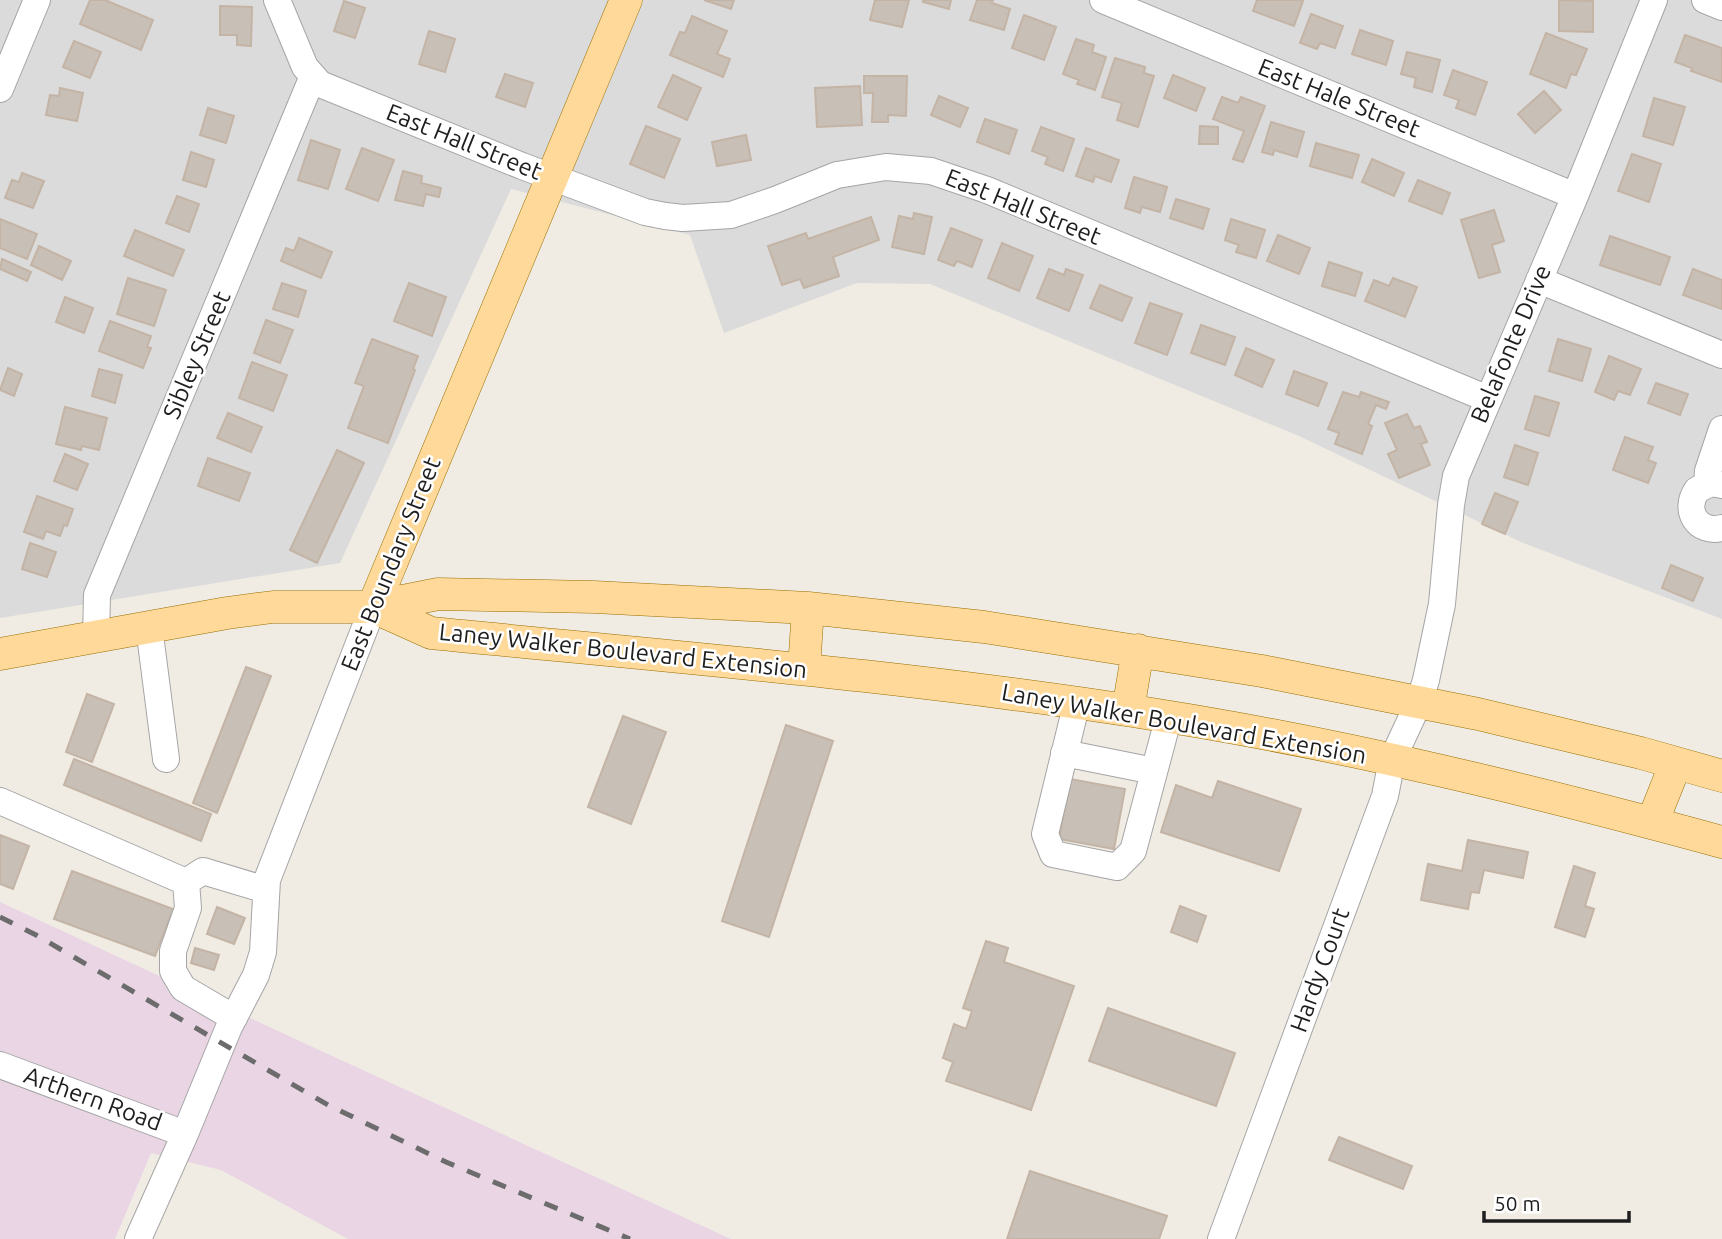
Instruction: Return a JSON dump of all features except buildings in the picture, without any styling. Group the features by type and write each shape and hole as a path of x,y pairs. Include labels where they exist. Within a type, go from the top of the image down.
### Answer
{"main road":[{"name":"East Boundary Street","path":"373,607 626,0"},
{"name":"Laney Walker Boulevard Extension","path":"373,607 438,594 621,598 808,608 984,627 1262,671 1419,702 1478,714 1722,775"},
{"path":"0,654 195,618 273,607 373,607"},
{"name":"Laney Walker Boulevard Extension","path":"373,607 431,633 804,669 1077,702 1169,716 1297,739 1493,781 1722,842"},
{"path":"804,669 808,608"},
{"path":"1128,710 1138,650"},
{"path":"1652,823 1676,763"}],"street":[{"path":"0,89 37,0"},
{"name":"East Hall Street","path":"277,0 305,67 320,84 645,212 683,218 731,215 837,175 887,167 932,172 987,190 1488,399"},
{"name":"East Hale Street","path":"1103,0 1575,196"},
{"name":"Belafonte Drive","path":"1419,702 1442,604 1456,476 1575,196 1654,0"},
{"path":"1705,0 1722,7"},
{"name":"Sibley Street","path":"96,638 97,595 313,76"},
{"path":"1539,280 1722,355"},
{"path":"1722,429 1707,471 1714,485 1697,490 1692,497 1691,513 1700,525 1708,529 1722,527"},
{"name":"East Boundary Street","path":"138,1239 234,1017 256,975 264,952 267,880 373,607"},
{"path":"149,627 166,759"},
{"path":"1077,702 1045,834 1053,854 1117,867 1133,851 1169,716"},
{"name":"Hardy Court","path":"1221,1239 1385,796 1392,760 1419,702"},
{"path":"1065,753 1154,771"},
{"path":"0,801 186,882"},
{"path":"186,882 203,871 266,890"},
{"path":"186,882 188,908 173,951 173,971 183,988 234,1017"},
{"name":"Arthern Road","path":"0,1065 185,1134"}],"shaded area":[{"path":"0,0 1722,0 1722,619 1521,542 1299,436 930,284 857,283 724,333 690,235 511,189 340,563 0,618"},
{"path":"0,902 731,1239 348,1239 221,1170 151,1153 115,1239 0,1239"}],"railway":[{"path":"0,917 36,935 328,1105 446,1162 630,1239"}]}
